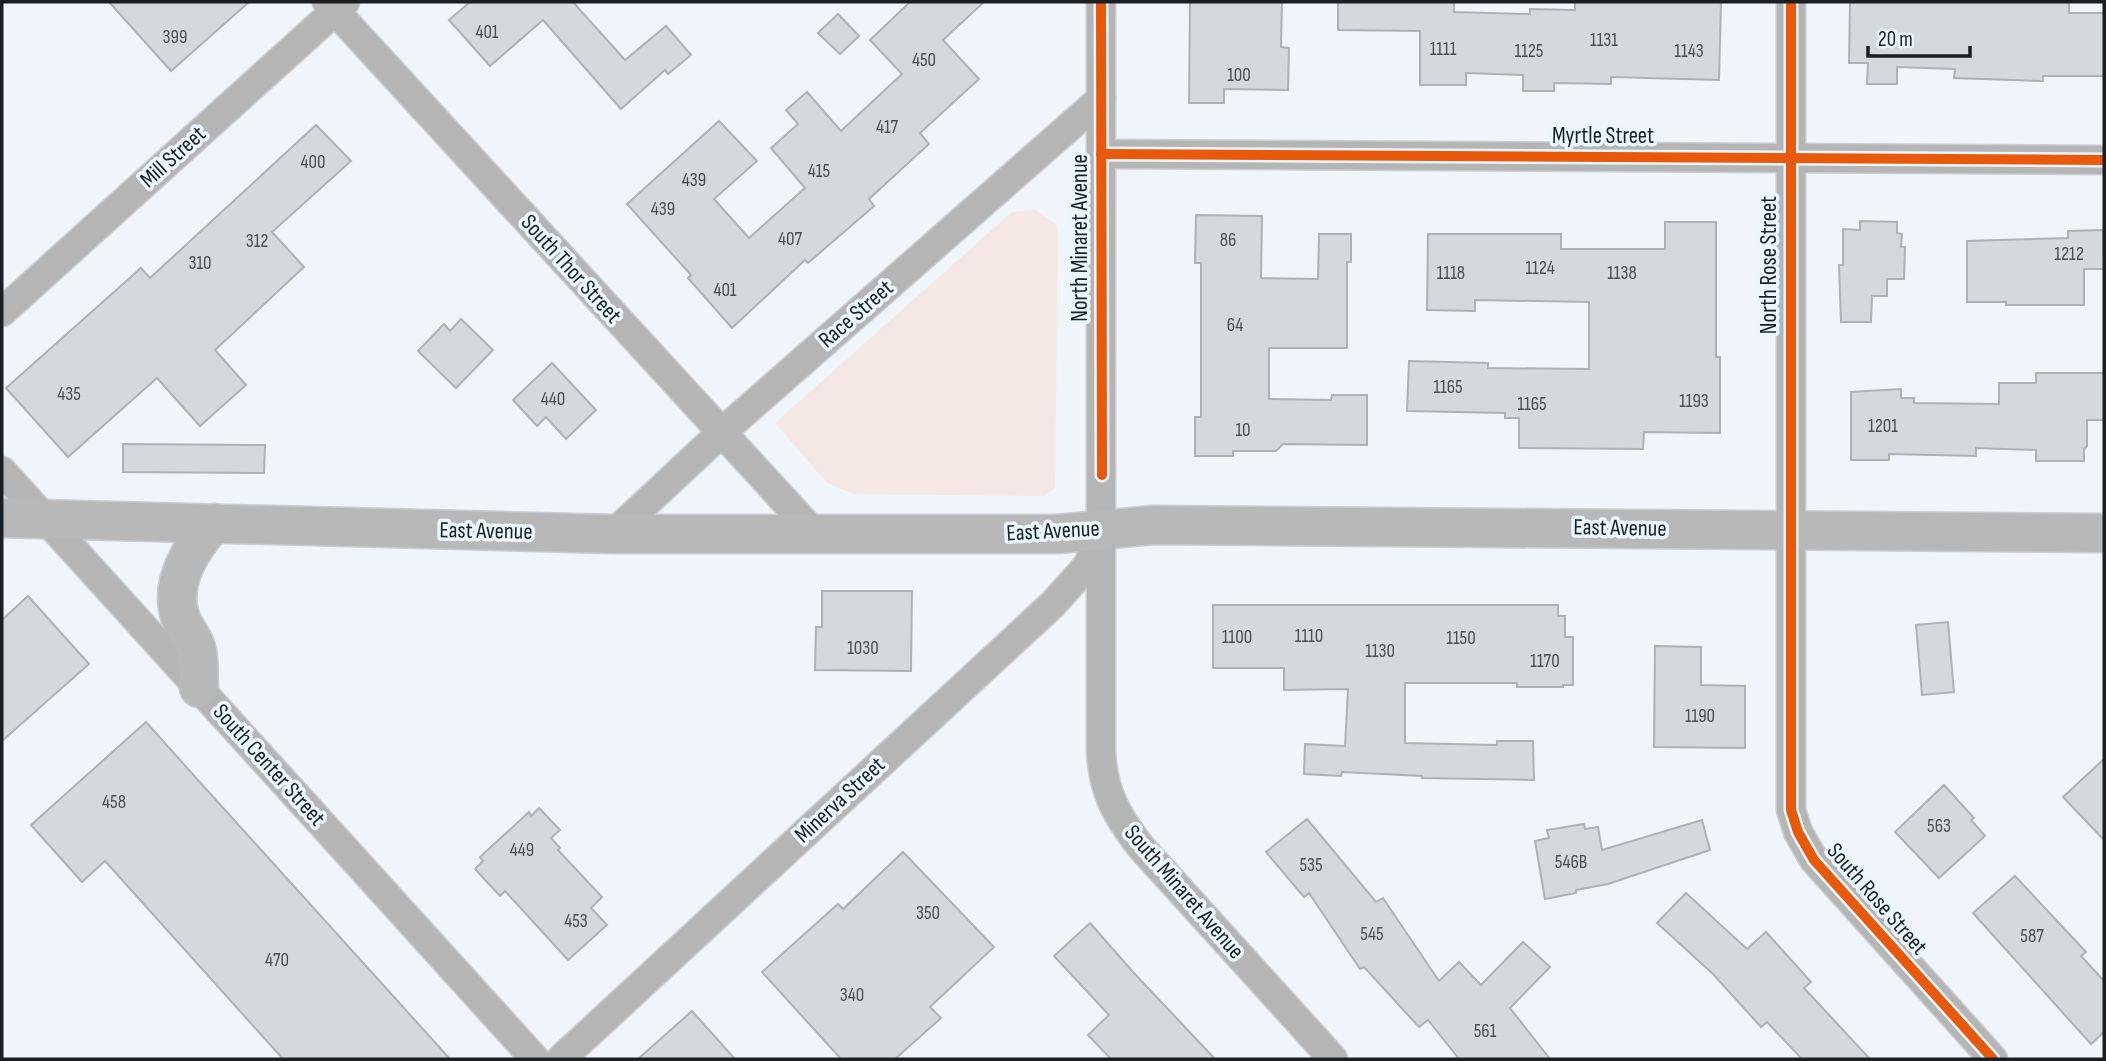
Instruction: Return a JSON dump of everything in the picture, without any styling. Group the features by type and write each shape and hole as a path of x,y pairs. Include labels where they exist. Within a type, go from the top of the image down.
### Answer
{"main road":[{"name":"East Avenue","path":"2,517 614,534 1057,534 1180,525 2104,533"},
{"path":"199,688 196,646 180,617 178,594 189,557 214,523"}],"street":[{"name":"North Minaret Avenue","path":"1101,2 1102,529"},
{"name":"North Rose Street","path":"1789,529 1791,2"},
{"name":"Mill Street","path":"2,312 336,5"},
{"name":"South Thor Street","path":"336,5 816,535"},
{"name":"Race Street","path":"614,534 721,433 1101,99"},
{"name":"Myrtle Street","path":"1101,154 2104,160"},
{"name":"South Center Street","path":"2,471 535,1059"},
{"name":"Minerva Street","path":"561,1059 1054,604 1087,566 1099,544 1102,529"},
{"name":"South Minaret Avenue","path":"1102,529 1102,761 1110,802 1141,847 1333,1059"},
{"name":"South Rose Street","path":"1789,529 1790,796 1798,832 1820,868 1993,1059"},
{"path":"1054,604 1076,601 1102,613"}],"shaded area":[{"path":"1036,210 1056,224 1058,230 1055,488 1044,496 854,494 827,483 775,423 1012,212"}],"building":[{"path":"109,2 249,2 171,71"},
{"path":"470,2 573,2 625,60 666,26 691,55 668,74 665,70 621,109 543,20 490,66 449,20"},
{"path":"910,2 984,2 943,40 979,79 920,133 929,144 869,199 874,206 808,263 805,260 732,328 688,278 691,275 627,204 719,121 757,161 714,199 749,238 805,188 771,148 798,124 786,110 807,92 841,131 902,74 870,40"},
{"path":"1190,2 1282,2 1281,47 1289,48 1288,90 1224,89 1224,103 1189,103"},
{"path":"1338,2 1454,2 1454,12 1530,14 1530,9 1575,10 1575,2 1721,2 1719,80 1611,77 1611,84 1554,83 1554,91 1523,91 1523,75 1466,73 1466,85 1420,85 1420,31 1338,30"},
{"path":"1850,2 2069,2 2069,13 2104,13 2104,76 2043,76 2043,81 1954,78 1955,69 1897,67 1897,84 1867,84 1868,63 1849,63"},
{"path":"838,14 859,36 840,54 818,33"},
{"path":"316,125 351,161 272,232 304,267 215,350 246,385 200,426 157,378 68,457 6,388 141,268 150,278"},
{"path":"1196,215 1262,216 1261,278 1318,279 1319,234 1351,234 1351,262 1347,262 1347,348 1269,348 1269,399 1331,400 1332,395 1367,395 1367,445 1283,444 1276,451 1233,451 1233,456 1195,456 1195,417 1201,417 1201,263 1195,263"},
{"path":"1860,221 1897,222 1897,233 1902,234 1901,247 1905,247 1904,279 1887,279 1887,296 1872,296 1871,322 1841,322 1839,265 1843,265 1843,229 1860,230"},
{"path":"1665,222 1716,222 1716,357 1720,357 1720,433 1644,432 1643,449 1519,448 1519,418 1505,418 1505,413 1407,411 1409,361 1488,363 1488,368 1589,369 1589,302 1475,300 1475,311 1427,310 1428,234 1561,234 1561,249 1665,249"},
{"path":"2103,230 2104,269 2084,269 2084,305 1967,302 1967,241 2068,238 2068,231"},
{"path":"461,319 493,350 456,388 418,351 444,324 450,331"},
{"path":"552,363 596,410 566,439 546,417 537,426 513,400"},
{"path":"2036,373 2104,373 2104,420 2087,420 2084,461 2036,461 2036,450 1976,448 1976,456 1889,454 1889,460 1851,460 1851,392 1901,389 1901,398 1914,398 1914,403 1999,404 1999,383 2036,383"},
{"path":"123,444 265,445 264,473 123,472"},
{"path":"822,591 912,591 911,671 815,670 816,627 822,627"},
{"path":"28,596 89,664 2,741 2,620"},
{"path":"1213,605 1558,605 1558,616 1565,616 1565,637 1573,637 1573,685 1517,687 1517,683 1405,683 1405,743 1497,745 1497,741 1533,741 1534,780 1422,778 1342,772 1341,776 1304,774 1305,744 1345,746 1348,689 1284,690 1284,668 1213,668"},
{"path":"1948,622 1954,692 1922,695 1916,625"},
{"path":"1655,646 1701,647 1701,685 1745,686 1745,748 1654,747"},
{"path":"146,722 450,1059 283,1059 105,861 82,882 31,825"},
{"path":"2104,759 2104,840 2063,797"},
{"path":"1944,785 1974,818 1971,820 1985,836 1939,878 1895,832"},
{"path":"539,808 560,830 551,838 560,848 558,850 602,897 591,908 607,925 568,960 505,891 500,896 475,869 483,861 480,857 529,812 531,816"},
{"path":"1307,819 1376,902 1383,898 1439,981 1459,962 1481,985 1523,942 1550,967 1510,1008 1550,1059 1459,1059 1428,1020 1419,1027 1364,967 1360,969 1309,893 1304,897 1266,852"},
{"path":"1702,820 1710,850 1608,884 1545,899 1535,841 1549,838 1547,830 1584,824 1585,829 1598,827 1602,850"},
{"path":"903,852 994,947 930,1007 941,1018 895,1059 841,1059 762,972 838,904 843,909"},
{"path":"2015,876 2086,952 2081,956 2104,981 2104,1032 2091,1044 1973,913"},
{"path":"1686,893 1747,949 1766,932 1811,982 1804,988 1870,1059 1802,1059 1767,1022 1761,1027 1713,974 1657,923"},
{"path":"1090,923 1215,1059 1111,1059 1088,1035 1109,1015 1054,956"},
{"path":"692,1011 735,1059 638,1059"}],"cycle path":[{"path":"1101,2 1102,475"},
{"path":"1791,2 1791,810 1798,832 1814,860 1993,1059"},
{"path":"1101,154 2104,160"}]}
